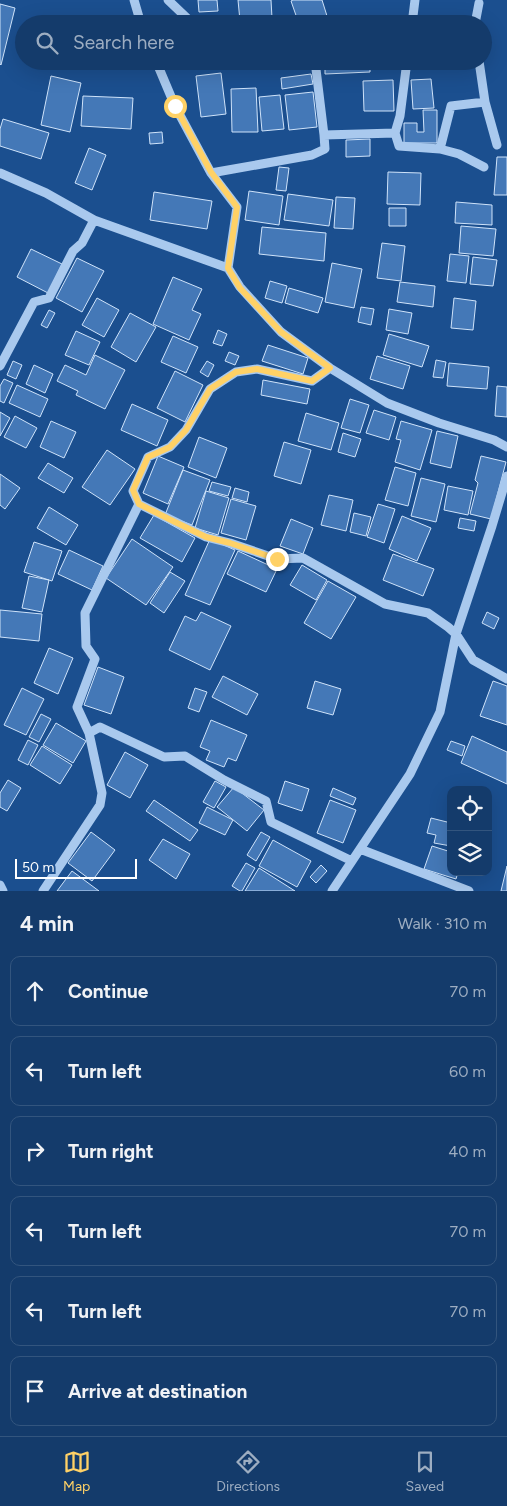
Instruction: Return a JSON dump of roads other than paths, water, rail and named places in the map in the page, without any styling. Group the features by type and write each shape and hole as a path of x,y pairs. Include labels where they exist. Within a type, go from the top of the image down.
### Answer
{"street":[{"path":"134,0 138,15"},
{"path":"168,0 184,15"},
{"path":"413,15 415,0"},
{"path":"477,15 479,3"},
{"path":"160,70 175,106 211,172 237,207 228,268"},
{"path":"211,172 312,155 325,149 316,70"},
{"path":"406,70 400,116 395,133 399,146 440,149 460,154 484,167"},
{"path":"480,70 485,102 497,145"},
{"path":"440,149 451,106 485,102"},
{"path":"324,136 395,133"},
{"path":"0,173 46,193 94,220 228,268 240,288 281,332 330,368 387,403 439,423 494,440 507,447"},
{"path":"0,366 34,302 49,298 73,251 82,243 94,220"},
{"path":"330,368 312,381 257,369 236,372 210,389 186,430 170,447 148,457 133,490 139,504 206,537 277,559 303,558 385,604 428,613 448,626 456,634 473,660 507,679"},
{"path":"332,891 410,774 440,712 456,634 507,476"},
{"path":"43,891 100,805 102,792 89,733 77,706 95,660 86,646 85,613 139,504"},
{"path":"89,733 100,727 164,757 185,756 224,780 266,801 271,822 352,861"},
{"path":"360,849 469,891"},
{"path":"0,885 3,891"}]}
